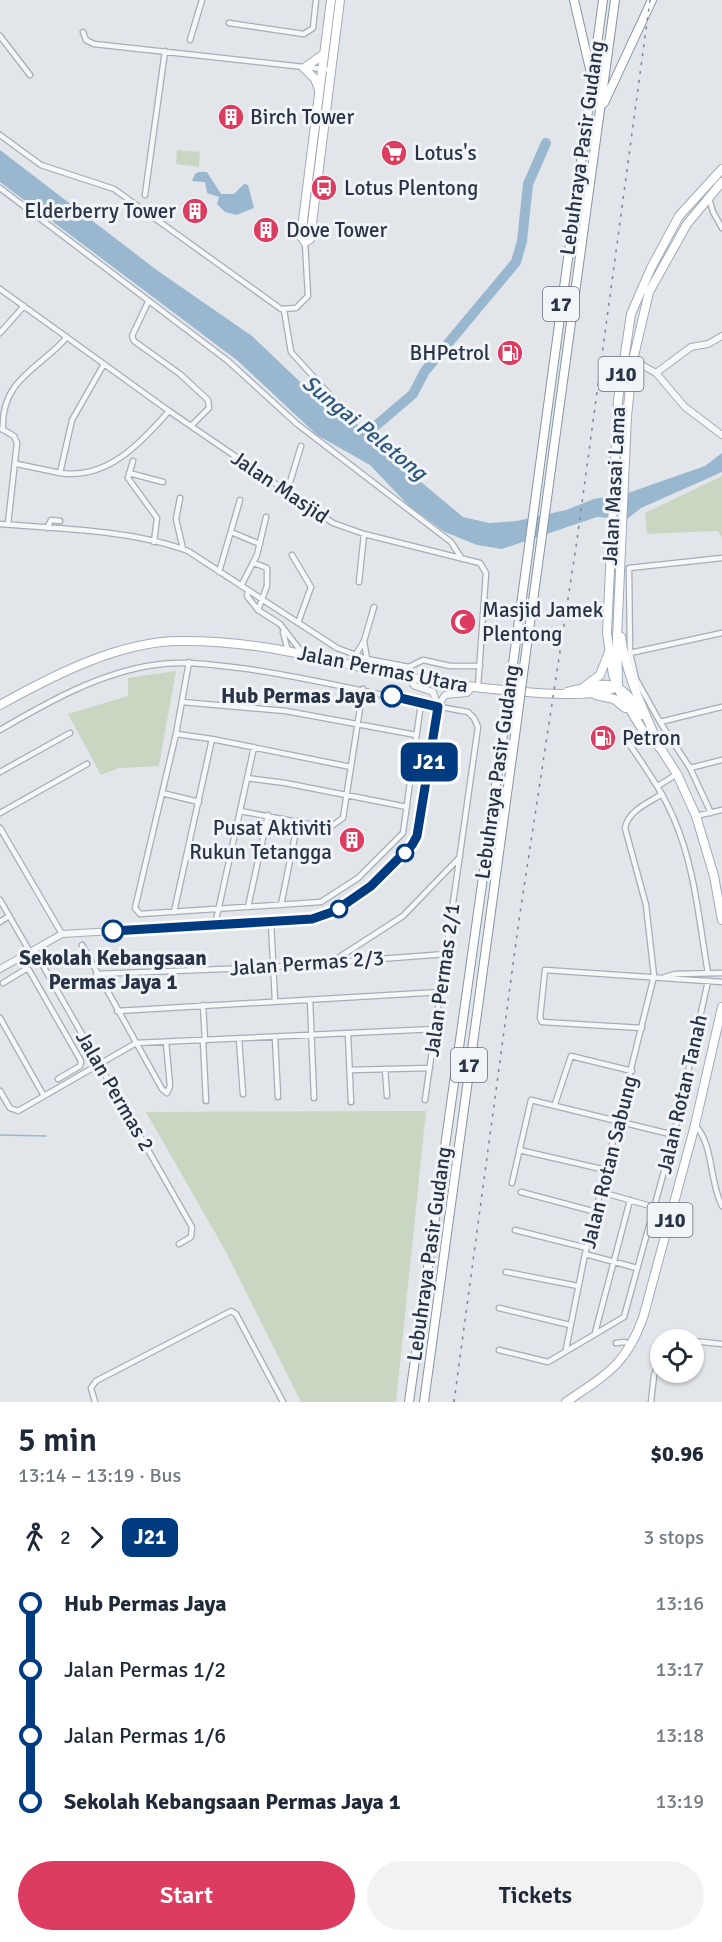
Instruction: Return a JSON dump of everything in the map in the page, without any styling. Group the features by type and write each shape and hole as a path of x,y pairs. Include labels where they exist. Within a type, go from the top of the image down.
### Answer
{"highway":[{"path":"574,0 591,78"},
{"name":"Lebuhraya Pasir Gudang","path":"409,1402 513,664 603,0"},
{"name":"Lebuhraya Pasir Gudang","path":"424,1402 615,0"},
{"path":"600,112 652,0"}],"main road":[{"path":"331,0 324,54 324,72 310,238 305,242 301,236 320,92 324,72 340,0"},
{"path":"320,92 315,79 303,68 324,54"},
{"name":"Jalan Masai Lama","path":"722,169 679,216 635,301 618,400 607,633 618,687 648,737 661,749 677,774 696,816 718,875 722,920"},
{"name":"Jalan Masai Lama","path":"618,687 622,525 628,404 633,360 649,292 697,209 722,182"},
{"path":"619,620 630,682 661,749"},
{"name":"Jalan Permas Utara","path":"0,705 50,677 86,663 158,643 226,644 288,651 407,677 476,686 593,694 618,687"},
{"path":"583,688 600,675 609,650"},
{"name":"Jalan Masai Lama","path":"618,687 629,695 654,733"},
{"name":"Jalan Permas Utara","path":"562,693 583,688 618,687"},
{"path":"593,694 614,699 635,717"},
{"name":"J10","path":"566,1402 612,1371 631,1346 643,1318 695,1125 722,1007"}],"street":[{"path":"190,40 202,0"},
{"path":"229,23 304,34 313,28 316,0"},
{"path":"83,32 86,40 94,44 324,72"},
{"path":"0,36 30,75"},
{"path":"145,195 165,51"},
{"path":"0,135 41,165 114,189 284,310 291,352 338,404"},
{"path":"0,188 228,361 297,423 451,542 462,559"},
{"path":"709,195 713,212 722,228"},
{"path":"697,209 713,212"},
{"path":"284,310 300,306 308,296 305,242"},
{"name":"Jalan Masjid","path":"0,289 169,411 333,523 364,534 480,563 486,573 480,666 476,686"},
{"path":"148,302 132,336 134,341 180,374 208,400 209,408 191,426"},
{"path":"0,333 24,306"},
{"path":"656,373 691,347 708,344 722,336"},
{"path":"8,524 17,464 17,443 14,436 2,429 0,408 2,395 8,384 55,351 67,337"},
{"path":"633,360 656,373 685,407 721,434"},
{"path":"60,473 72,420 104,364"},
{"path":"17,464 60,473 80,474 116,462 144,440 169,411"},
{"path":"287,492 302,446"},
{"path":"133,461 129,473 130,484 156,518 154,542"},
{"path":"129,473 163,482"},
{"path":"180,498 176,519 183,549"},
{"path":"219,572 240,500"},
{"path":"241,586 254,562 266,517"},
{"path":"47,528 49,521 60,521"},
{"path":"0,524 154,542 183,549 323,641 355,656 409,667 423,660 450,666 480,666"},
{"path":"231,532 260,544"},
{"path":"359,582 364,534"},
{"path":"292,555 311,587 298,623"},
{"path":"711,813 690,768 636,679 630,653 629,568 722,558"},
{"path":"254,562 268,570 267,586 258,610"},
{"path":"248,591 249,600 258,610 280,624 303,654"},
{"path":"355,656 364,641 374,607"},
{"path":"280,624 287,640 288,651"},
{"path":"630,653 722,633"},
{"path":"364,641 367,659"},
{"path":"0,730 65,694 110,676 154,665 189,662 283,674 363,689 438,707"},
{"path":"189,662 176,734 135,908 140,914 321,902 358,878 403,833 421,703"},
{"path":"407,677 415,686 433,692 438,707"},
{"path":"0,969 62,934 312,919 335,911 371,886 412,845 417,836 438,707 445,695 467,693 476,686"},
{"path":"240,811 329,828 343,818 363,689"},
{"path":"182,702 286,711 356,726 416,735"},
{"name":"Jalan Permas 2/1","path":"425,1100 478,727 468,712 438,707"},
{"path":"660,722 722,707"},
{"path":"0,772 70,733"},
{"path":"176,734 351,767"},
{"path":"174,912 212,739"},
{"path":"626,739 658,786 675,819 690,868 708,974"},
{"path":"215,925 254,747"},
{"path":"690,768 722,760"},
{"path":"0,813 87,764"},
{"path":"658,786 677,774"},
{"path":"247,778 285,783 407,807"},
{"path":"162,793 199,802"},
{"name":"Jalan Rotan Sabung","path":"567,1349 585,1254 654,976 646,905 625,828 626,821 630,815 662,794"},
{"path":"696,816 722,810"},
{"path":"248,907 268,816"},
{"path":"282,905 298,821"},
{"path":"0,828 62,934"},
{"path":"333,961 403,916 460,857"},
{"name":"Jalan Permas 2","path":"0,900 100,1064 194,1233 178,1244"},
{"path":"0,922 9,916"},
{"path":"271,922 274,1001"},
{"path":"82,945 117,1011 162,1089 167,1093 170,1086 166,1042"},
{"name":"Jalan Permas 2/3","path":"96,974 273,967 446,954"},
{"path":"3,983 28,969 81,1061 80,1066 58,1079"},
{"path":"642,1028 542,1022 540,1018 545,970 654,976 675,981 722,982"},
{"path":"665,977 675,974 722,973"},
{"name":"Jalan Rotan Tanah","path":"499,1350 529,1356 544,1363 624,1317 674,1135 708,981"},
{"path":"117,1011 441,992"},
{"path":"310,1000 314,1098"},
{"path":"203,1005 206,1101"},
{"path":"56,1018 69,1011"},
{"path":"0,1018 44,1096"},
{"path":"0,1091 13,1111 18,1111 136,1043 435,1029"},
{"path":"348,1034 351,1102"},
{"path":"275,1038 278,1096"},
{"path":"239,1039 243,1094"},
{"path":"555,1104 571,1056 632,1071"},
{"path":"350,1070 430,1068"},
{"path":"386,1070 387,1096"},
{"path":"512,1183 531,1100 555,1104 674,1135"},
{"path":"695,1125 704,1135 714,1192 722,1206"},
{"path":"519,1150 606,1170"},
{"path":"521,1192 596,1212"},
{"path":"601,1192 654,1207"},
{"path":"595,1333 630,1200"},
{"path":"515,1230 587,1248"},
{"path":"585,1254 638,1268"},
{"path":"506,1272 578,1286"},
{"path":"499,1308 570,1325"},
{"path":"95,1402 91,1388 96,1381 231,1311 236,1314 283,1402"},
{"path":"616,1342 625,1342 631,1346"},
{"path":"704,1342 722,1344"},
{"path":"651,1402 653,1383"}],"green space":[{"path":"177,150 200,152 199,167 176,164"},
{"path":"722,476 722,537 717,531 647,534 645,513"},
{"path":"176,671 159,766 119,768 101,775 68,714 128,696 128,678"},
{"path":"426,1111 396,1402 301,1402 225,1250 146,1112"}],"water":[{"path":"0,150 158,271 252,336 334,414 383,436 409,472 463,517 489,523 517,521 566,510 594,499 628,493 705,466 722,453 722,472 641,508 627,519 597,517 502,549 477,545 445,532 408,505 370,465 317,435 238,361 0,182"},
{"path":"207,172 221,194 234,194 244,184 248,185 254,208 236,215 225,212 217,204 219,197 207,193 205,182 192,181 195,174"}],"waterway":[{"name":"Sungai Peletong","path":"359,440 413,394 425,371 516,262 522,241 528,184 546,143"},
{"path":"0,1135 46,1136"}],"railway":[{"path":"454,1402 519,920 577,540 650,0"}],"bus line":[{"name":"J21","path":"113,931 312,919 335,911 371,886 404,855 417,836 438,707 392,696"}],"place":[{"name":"Birch Tower","path":"231,117"},
{"name":"Lotus's","path":"394,153"},
{"name":"Lotus Plentong","path":"324,188"},
{"name":"Elderberry Tower","path":"195,211"},
{"name":"Dove Tower","path":"266,230"},
{"name":"BHPetrol","path":"510,353"},
{"name":"Masjid Jamek Plentong","path":"463,622"},
{"name":"Hub Permas Jaya","path":"392,696"},
{"name":"Petron","path":"603,738"},
{"name":"Pusat Aktiviti Rukun Tetangga","path":"352,840"},
{"name":"Sekolah Kebangsaan Permas Jaya 1","path":"113,931"}]}
